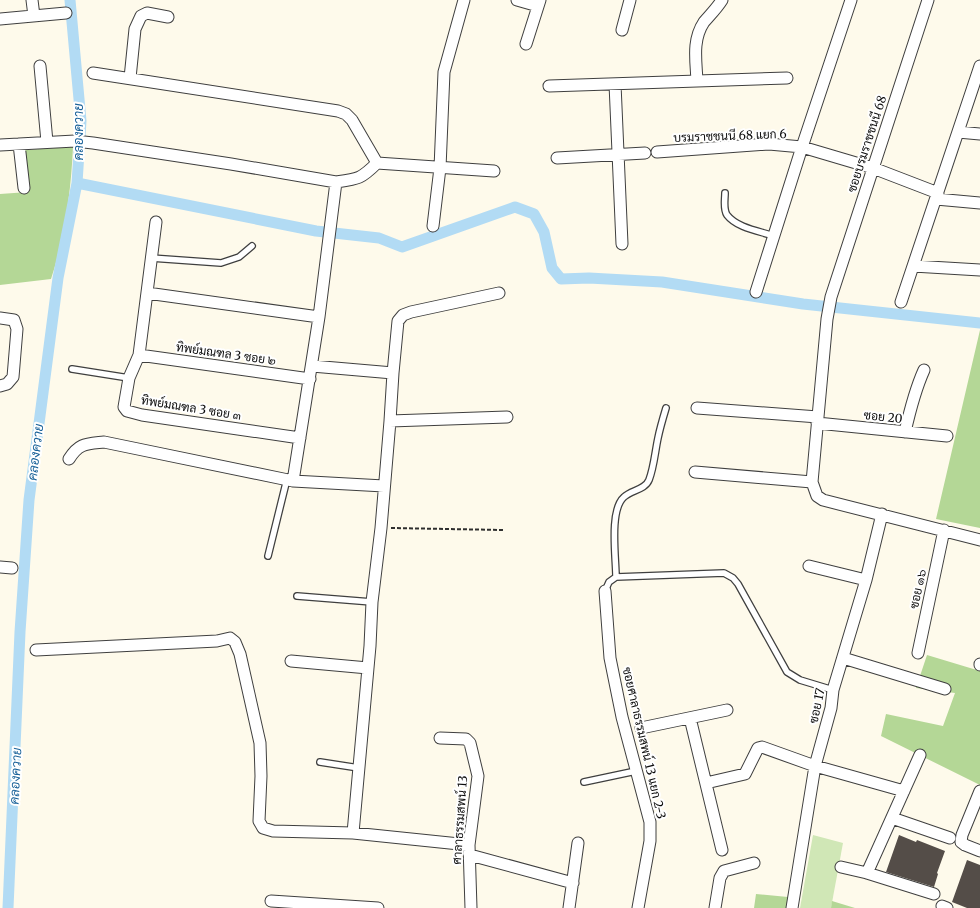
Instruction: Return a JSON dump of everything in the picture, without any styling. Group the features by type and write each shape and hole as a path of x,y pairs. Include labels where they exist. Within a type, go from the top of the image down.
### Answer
{"street":[{"path":"32,0 34,16"},
{"path":"433,226 440,168 444,72 464,0"},
{"path":"517,0 539,3 526,44"},
{"path":"622,30 630,0"},
{"path":"697,81 695,44 697,36 704,23 722,0"},
{"path":"756,292 851,0"},
{"name":"ซอยบรมราชชนนี 68","path":"812,482 827,320 831,297 928,0"},
{"path":"130,78 135,29 141,16 147,13 168,17"},
{"path":"0,19 66,14"},
{"path":"40,66 47,142"},
{"path":"900,302 980,66"},
{"path":"93,72 338,111 346,114 352,120 377,163"},
{"path":"549,86 787,78"},
{"path":"615,84 622,244"},
{"path":"958,132 980,134"},
{"path":"0,145 75,141 231,164 336,182 353,180 365,175 377,163 494,171"},
{"path":"19,144 24,188"},
{"name":"บรมราชชนนี 68 แยก 6","path":"657,152 769,144 802,147 873,168 937,196 980,202"},
{"path":"557,158 645,153"},
{"path":"290,480 300,438 310,379 336,182"},
{"name":"ทิพย์มณฑล 3 ซอย ๓","path":"156,222 139,355 129,378 124,407 127,411 142,414 300,438"},
{"path":"913,266 980,270"},
{"path":"146,293 319,317"},
{"path":"354,834 372,602 382,528 396,330 398,321 403,315 499,293"},
{"path":"0,318 14,320 17,330 13,377 7,384 0,386"},
{"name":"ทิพย์มณฑล 3 ซอย ๒","path":"139,355 310,379"},
{"path":"312,366 393,373"},
{"path":"906,432 914,396 924,370"},
{"name":"ซอย 20","path":"697,408 817,420 947,436"},
{"path":"390,421 507,416"},
{"path":"69,459 75,450 85,444 104,442 290,480 384,486"},
{"path":"695,472 812,482 817,496 823,500 980,540"},
{"name":"ซอย 17","path":"792,908 815,766 831,708 833,690 866,580 882,514"},
{"name":"ซอย ๑๖","path":"918,653 944,530"},
{"path":"810,566 866,580"},
{"path":"0,567 12,568"},
{"name":"ซอยศาลาธรรมสพน์ 13 แยก 2-3","path":"605,591 610,658 622,717 650,822 650,841 638,908"},
{"path":"36,650 210,641 230,638 236,642 240,654 260,743 261,776 259,821 263,828 273,831 354,834 470,850 572,883"},
{"path":"843,658 944,689"},
{"path":"291,661 368,668"},
{"path":"641,728 727,710"},
{"path":"690,718 722,850"},
{"name":"ศาลาธรรมสพน์ 13","path":"440,738 466,740 470,743 478,776 470,850 471,908"},
{"path":"706,783 745,774 754,754 758,748 762,747 815,766 904,791"},
{"path":"867,872 920,755"},
{"path":"980,791 962,835 961,842 980,851"},
{"path":"892,818 950,838"},
{"path":"569,908 578,843"},
{"path":"715,908 720,878 724,871 754,863"},
{"path":"841,867 867,872 934,894"},
{"path":"271,901 378,908"}],"lane":[{"path":"725,193 725,208 727,215 738,224 774,236"},
{"path":"151,258 222,263 239,257 252,246"},
{"path":"72,369 129,378"},
{"path":"666,408 658,437 649,481 643,487 625,495 616,508 616,577 724,573 729,575 738,584 787,672 800,680 833,690"},
{"path":"268,556 290,480"},
{"name":"ซอยศาลาธรรมสพน์ 13 แยก 2-3","path":"605,591 609,582 616,577"},
{"path":"297,596 372,602"},
{"path":"320,762 360,768"},
{"path":"584,782 636,771"}],"path":[{"path":"382,528 503,530"}],"green space":[{"path":"73,147 71,180 64,230 51,279 0,285 0,194 28,192 24,150"},
{"path":"980,330 980,528 936,519"},
{"path":"927,655 980,671 980,785 881,736 886,714 943,726 955,693 916,688"},
{"path":"813,835 843,843 831,908 800,908"},
{"path":"756,894 788,897 786,908 754,908"},
{"path":"832,901 855,908 831,908"}],"building":[{"path":"899,835 945,851 937,873 934,887 886,872"},
{"path":"967,860 980,865 980,908 967,908 952,902"}],"waterway":[{"name":"คลองควาย","path":"8,908 20,632 29,500 58,278 77,183 81,121 70,0"},
{"path":"77,183 316,231 379,238 402,247 515,207 534,214 544,232 552,268 561,279 589,278 662,282 803,304 980,323"}]}
